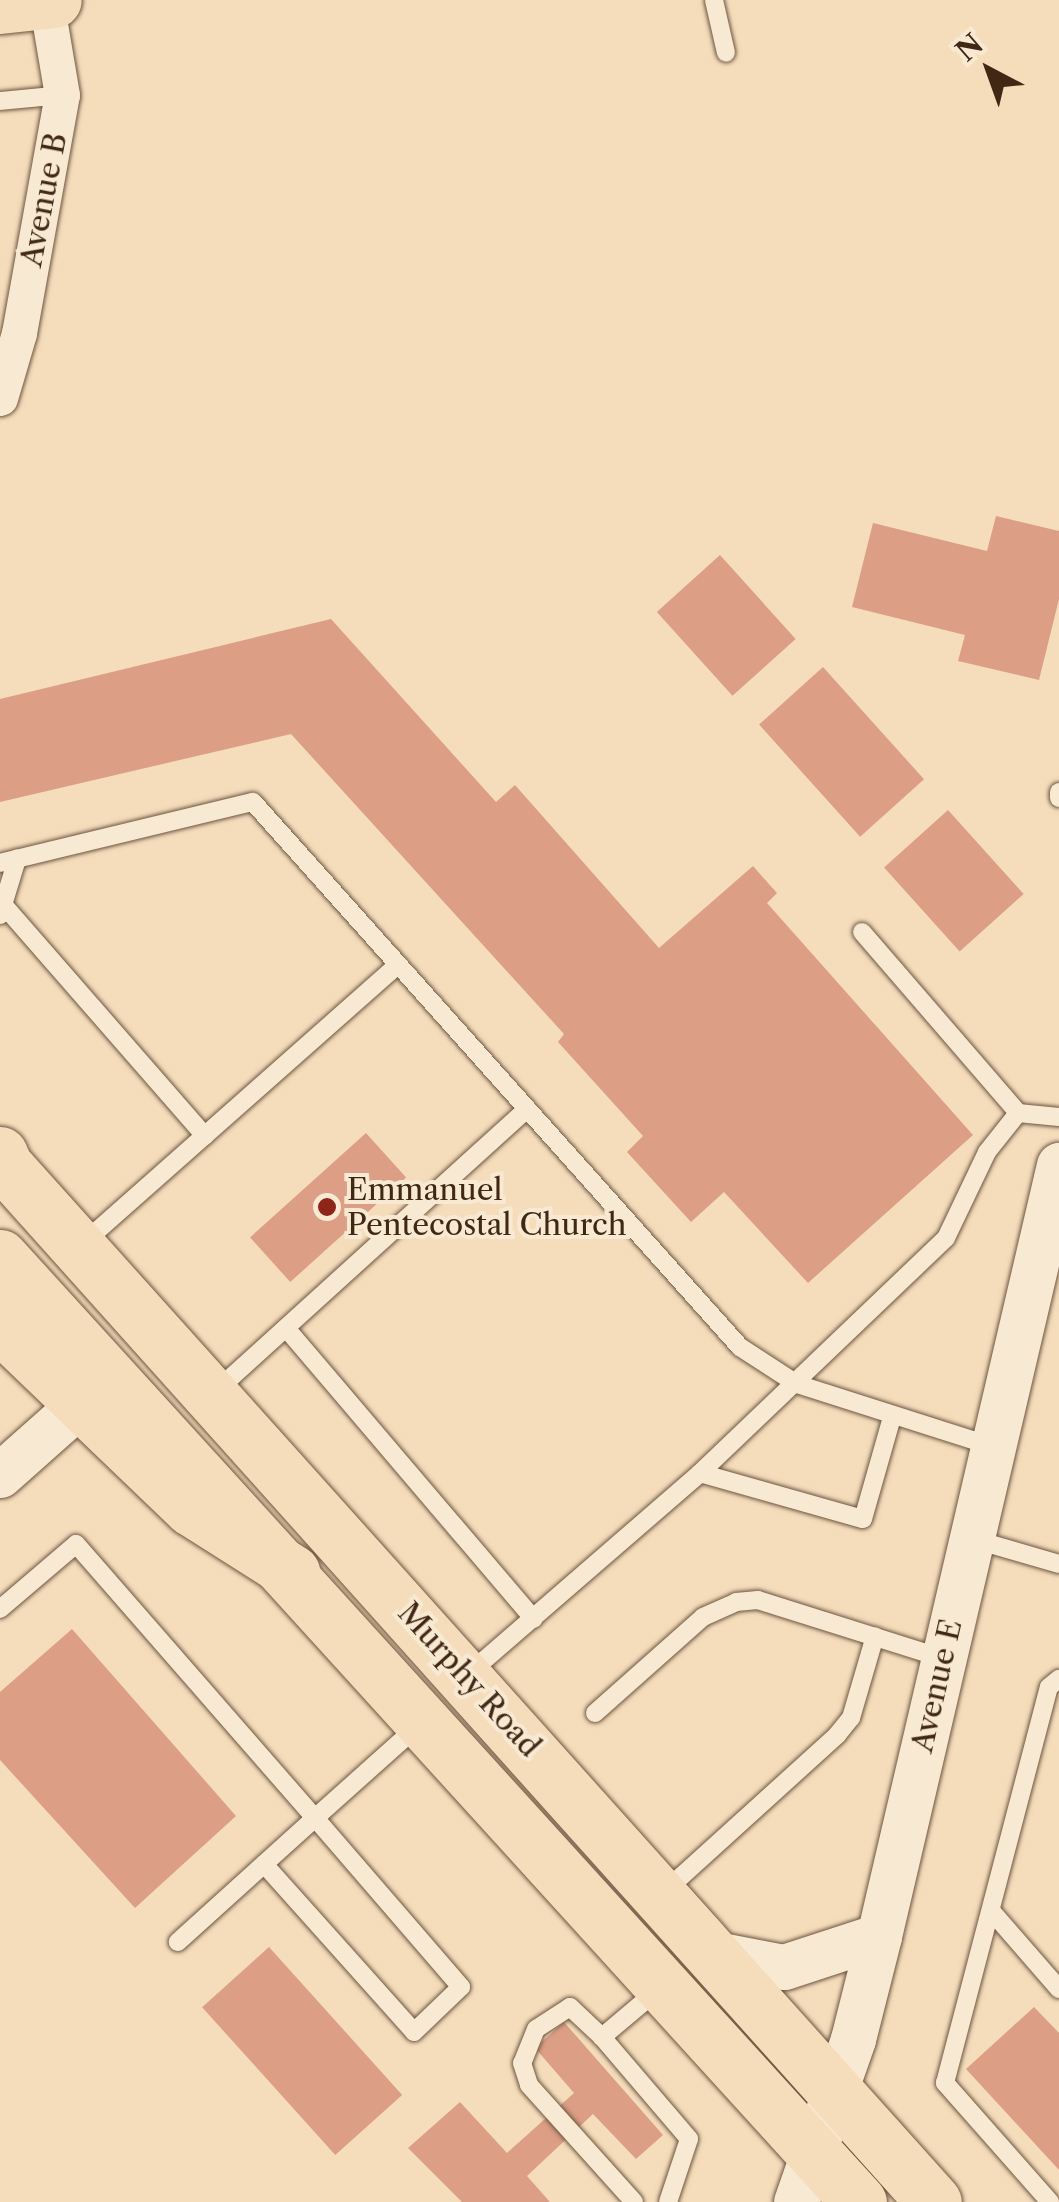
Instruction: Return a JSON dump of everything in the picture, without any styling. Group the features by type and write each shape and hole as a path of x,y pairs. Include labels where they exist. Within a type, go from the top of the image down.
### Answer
{"main road":[{"path":"0,6 54,0"},
{"name":"Murphy Road","path":"2,1160 934,2202"},
{"name":"Murphy Road","path":"0,1257 426,1718 860,2202"},
{"path":"0,1325 191,1508 292,1572"},
{"path":"208,1482 271,1510 415,1668 466,1676"}],"street":[{"name":"Avenue B","path":"0,398 19,334 62,95 46,1"},
{"name":"Avenue E","path":"796,2202 880,1936 991,1446 1051,1239 1059,1166"},
{"path":"0,1475 81,1403"},
{"path":"711,1953 784,1966 880,1936"}],"lane":[{"path":"714,0 726,53"},
{"path":"0,101 62,95"},
{"path":"205,1136 3,912 8,861 253,802 740,1347 797,1384 991,1446"},
{"path":"862,932 1018,1112 1059,1117"},
{"path":"80,1245 398,965"},
{"path":"212,1394 527,1109"},
{"path":"466,1676 700,1473 946,1238 987,1152 1018,1112"},
{"path":"286,1328 534,1620"},
{"path":"700,1473 863,1518 892,1417"},
{"path":"972,1539 1059,1564"},
{"path":"0,1609 76,1544 461,1987 414,2032 264,1864"},
{"path":"595,1713 720,1606 758,1600 942,1658"},
{"path":"660,1896 838,1734 850,1718 875,1636"},
{"path":"1050,2202 945,2083 994,1913 1049,1688 1059,1678"},
{"path":"178,1942 426,1718"},
{"path":"994,1913 1059,1988"},
{"path":"602,2037 664,1985"},
{"path":"634,2202 529,2084 522,2063 536,2030 570,2006 602,2037 689,2139 668,2202"}],"building":[{"path":"996,516 1059,531 1059,599 1039,680 958,661 965,635 852,607 873,523 987,551"},
{"path":"720,555 796,639 732,696 657,612"},
{"path":"331,619 496,802 515,785 659,948 753,866 777,893 767,903 973,1135 808,1283 724,1192 691,1222 627,1152 643,1136 558,1042 564,1034 291,734 0,802 0,699"},
{"path":"823,667 924,779 860,837 759,725"},
{"path":"948,810 1024,894 960,952 884,868"},
{"name":"Emmanuel Pentecostal Church","path":"366,1133 406,1178 290,1282 250,1237"},
{"path":"72,1629 236,1816 135,1908 0,1760 0,1692"},
{"path":"269,1947 402,2095 335,2155 202,2007"},
{"path":"1034,2007 1059,2033 1059,2170 966,2069"},
{"path":"564,2022 663,2135 636,2159 593,2114 527,2176 550,2202 462,2202 408,2148 460,2102 507,2153 574,2093 535,2048"}],"place":[{"name":"Emmanuel Pentecostal Church","path":"327,1207"}]}
